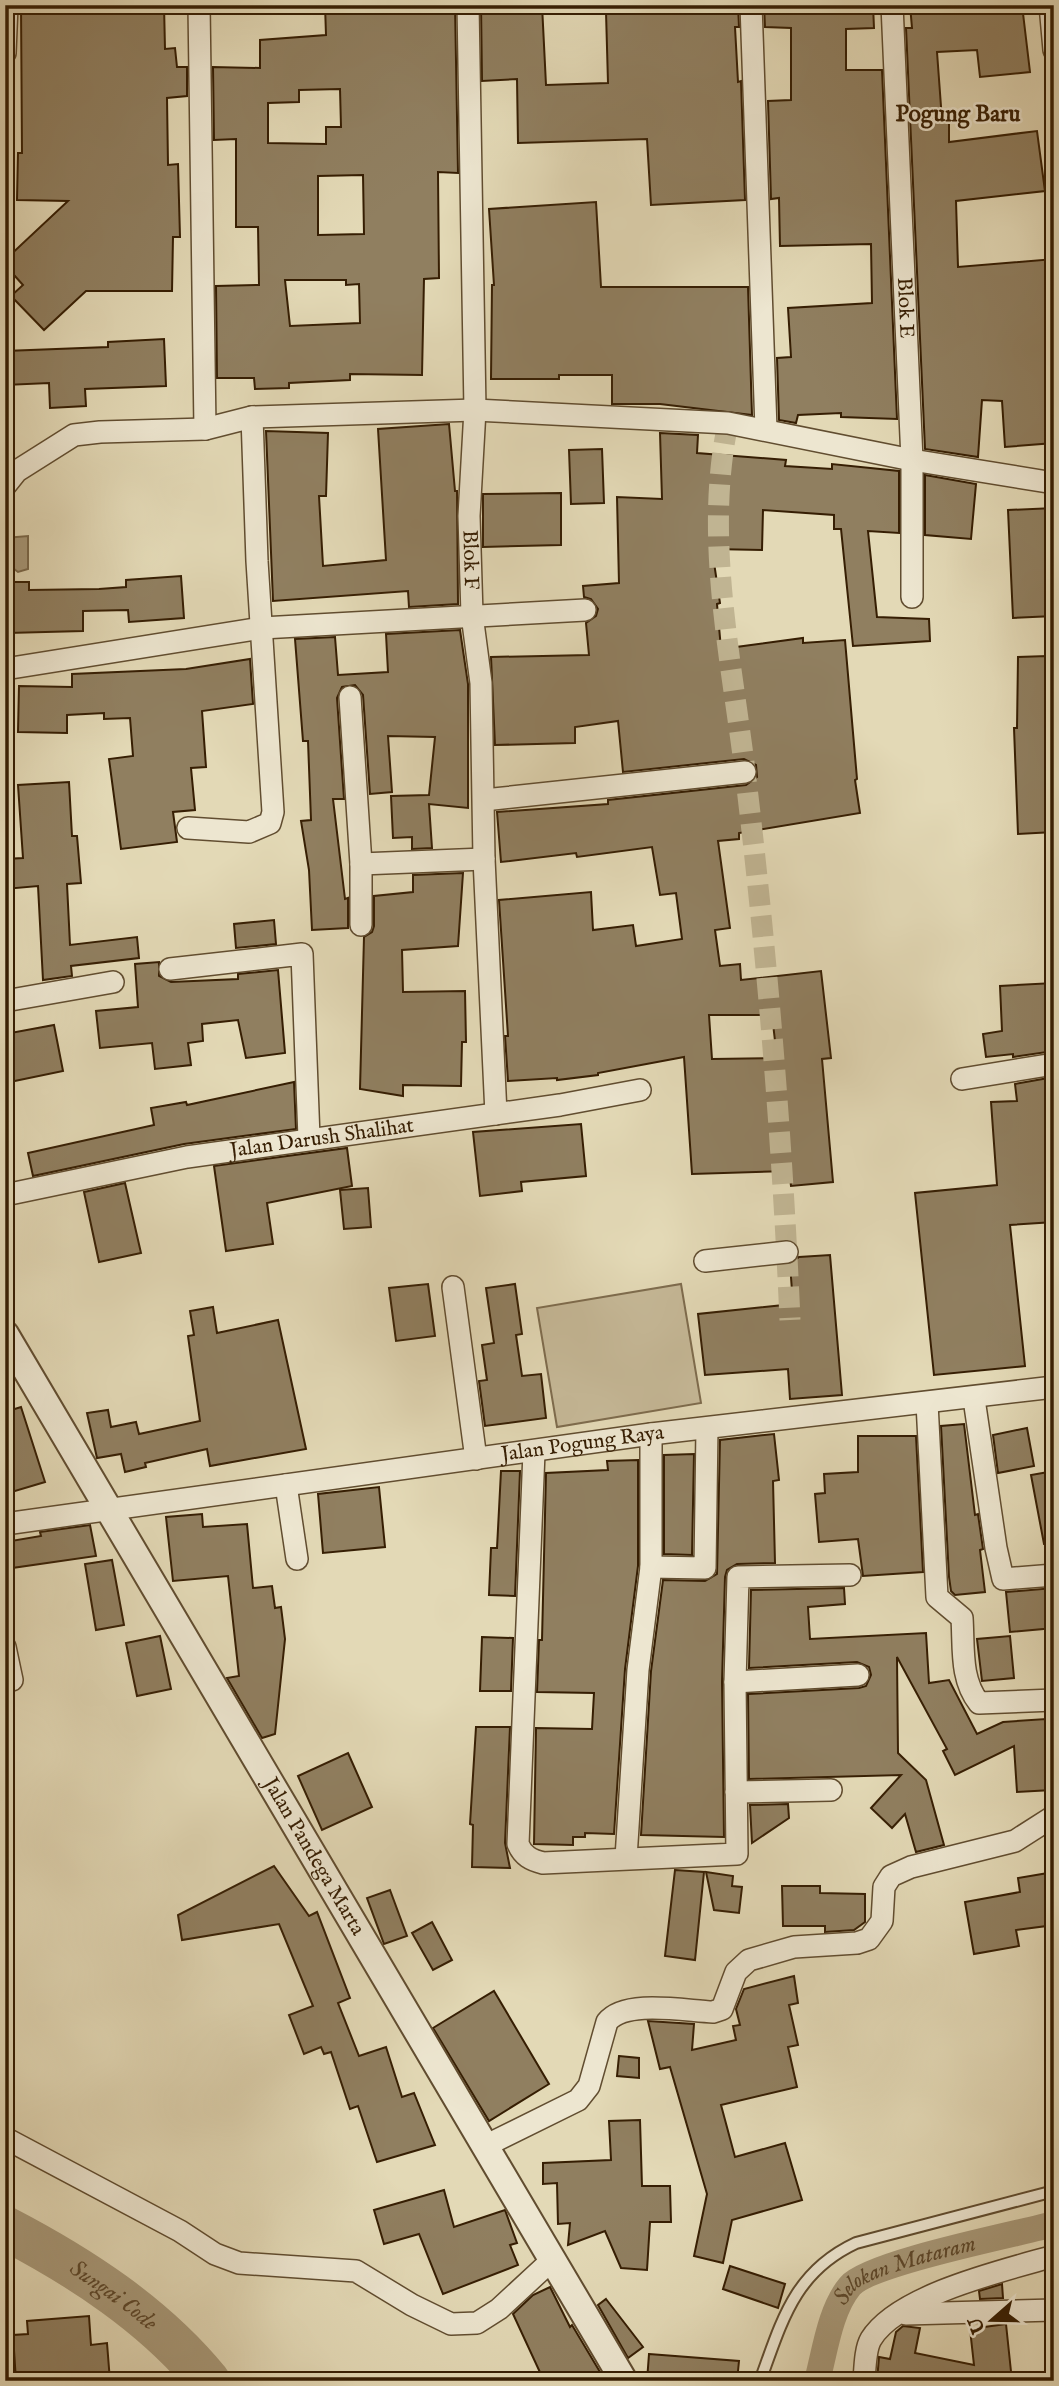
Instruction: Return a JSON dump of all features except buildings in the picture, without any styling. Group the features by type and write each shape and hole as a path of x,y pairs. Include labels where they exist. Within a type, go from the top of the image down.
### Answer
{"street":[{"path":"5,53 7,5"},
{"path":"199,5 205,429"},
{"name":"Blok F","path":"468,5 475,410 469,516 472,615 481,683 484,859 496,1114"},
{"path":"751,5 766,429"},
{"name":"Blok E","path":"892,5 912,460 912,597"},
{"path":"1050,5 1054,50"},
{"path":"5,486 17,471 74,435 205,429 252,417 475,410 728,423 912,460 1054,483"},
{"path":"188,828 249,832 270,823 273,812 252,417"},
{"path":"5,668 262,628 585,610"},
{"path":"350,697 361,864 361,925"},
{"path":"484,800 745,772"},
{"path":"361,864 484,859"},
{"path":"170,969 302,954 309,1138"},
{"path":"5,1001 113,982"},
{"path":"962,1079 1054,1064"},
{"name":"Jalan Darush Shalihat","path":"5,1195 187,1157 496,1114 640,1090"},
{"path":"705,1261 787,1252"},
{"path":"453,1287 476,1459"},
{"name":"Jalan Pandega Marta","path":"5,1334 111,1509 624,2381"},
{"name":"Jalan Pogung Raya","path":"5,1524 651,1434 974,1399 1054,1387"},
{"path":"974,1399 1003,1579 1054,1575"},
{"path":"927,1403 937,1597 962,1618 964,1672 970,1692 979,1703 1054,1700"},
{"path":"651,1567 705,1568 707,1428"},
{"path":"626,1858 638,1670 651,1567 651,1434"},
{"path":"534,1452 518,1844 521,1852 530,1860 543,1863 737,1854 735,1682 738,1577 850,1575"},
{"path":"286,1485 297,1559"},
{"path":"5,1647 12,1681"},
{"path":"735,1682 858,1675"},
{"path":"736,1792 831,1790"},
{"path":"485,2146 578,2100 589,2087 607,2022 613,2014 626,2008 713,2012 722,2009 736,1972 749,1961 794,1947 857,1943 869,1939 882,1922 884,1887 891,1875 911,1867 1015,1841 1054,1816"},
{"path":"5,2138 180,2231 215,2254 239,2263 356,2271 412,2305 452,2324 477,2323 499,2309 552,2260"},
{"path":"863,2381 870,2340 893,2314 969,2281 1054,2256"},
{"path":"893,2314 1054,2310"}],"lane":[{"path":"760,2381 788,2305 828,2256 856,2243 1054,2191"}],"shaded area":[{"path":"28,536 28,569 18,572 5,562 5,538"},
{"path":"681,1284 701,1403 557,1427 537,1308"}],"waterway":[{"path":"5,633 6,644"},
{"name":"Selokan Mataram","path":"817,2381 829,2331 838,2307 850,2286 863,2277 913,2259 1054,2224"},
{"name":"Sungai Code","path":"5,2228 61,2259 114,2294 164,2335 208,2381"}],"tunnel":[{"path":"728,423 721,466 719,509 722,597 745,771 767,976 783,1182 790,1320"}],"district":[{"name":"Pogung Baru","path":"958,114"}]}
